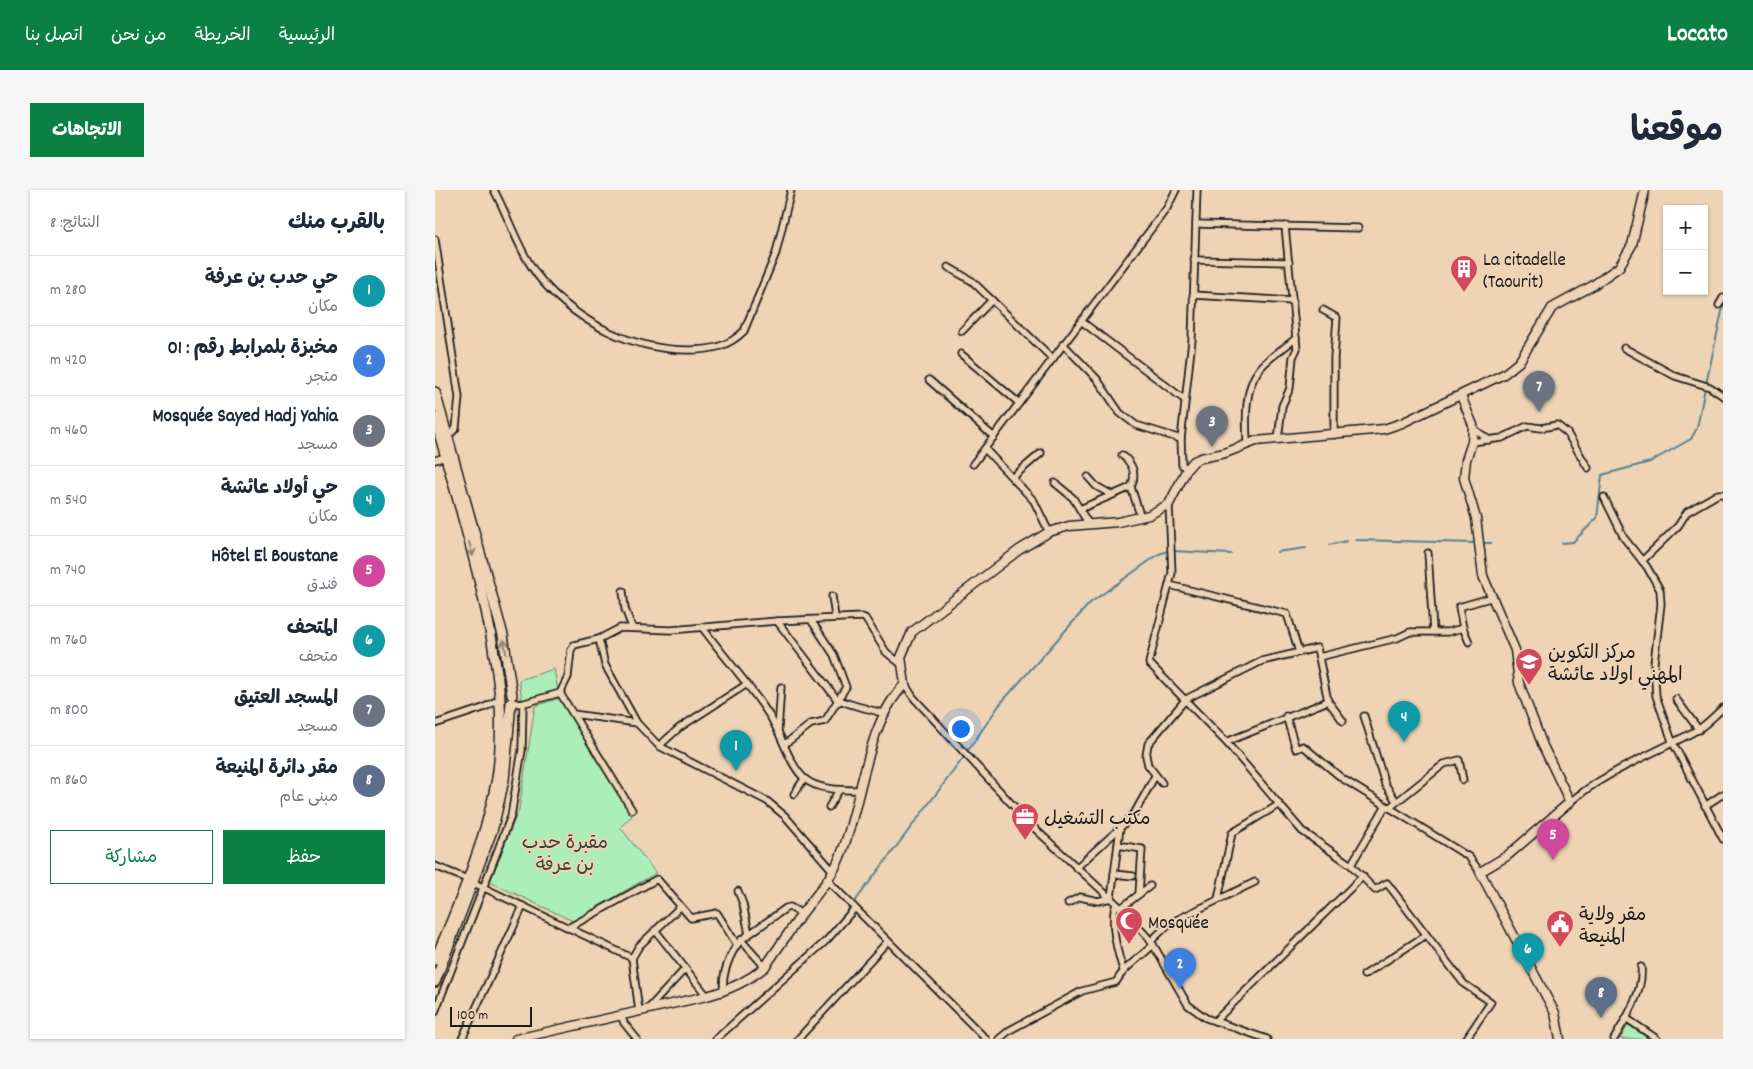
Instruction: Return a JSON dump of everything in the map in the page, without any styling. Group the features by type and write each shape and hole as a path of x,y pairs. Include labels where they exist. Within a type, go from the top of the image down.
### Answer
{"main road":[{"path":"435,392 503,635 511,700 504,780 487,850 470,881 435,960"},
{"path":"435,418 485,600 495,649 500,699 501,739 497,777 470,881 435,982"},
{"path":"500,699 506,692 511,700"}],"street":[{"path":"495,190 499,193 520,245 541,279 575,311 598,327 651,348 704,350 721,347 736,339 744,331 776,253 791,190"},
{"path":"973,464 1167,208 1176,190"},
{"path":"1187,469 1182,465 1181,439 1192,340 1197,190"},
{"path":"1466,1039 1491,1002 1463,984 1387,883 1375,890 1351,865 1302,831 1226,742 1149,663 1172,573 1169,504 1187,469 1194,461 1225,453 1247,443 1384,429 1494,381 1513,368 1526,352 1552,308 1619,267 1632,245 1645,190"},
{"path":"1196,224 1358,228"},
{"path":"1278,440 1282,406 1290,388 1293,357 1297,349 1285,226"},
{"path":"435,239 459,397 455,428 447,438"},
{"path":"1194,260 1289,262"},
{"path":"948,266 972,282 1053,359"},
{"path":"1193,295 1293,301"},
{"path":"1719,305 1723,298"},
{"path":"962,331 992,300"},
{"path":"1323,310 1337,318 1334,358 1335,435"},
{"path":"1081,320 1185,400"},
{"path":"1247,443 1246,419 1249,395 1257,371 1296,338"},
{"path":"1063,344 1097,379 1120,413 1136,425 1181,439"},
{"path":"1624,348 1675,376 1710,387 1723,396"},
{"path":"961,354 1019,403"},
{"path":"929,380 994,437"},
{"path":"1461,396 1473,428 1464,478 1476,518 1483,576 1515,650 1519,684 1543,746 1570,802"},
{"path":"1472,442 1501,438 1527,426 1541,428 1557,425 1567,433 1588,468"},
{"path":"1473,428 1489,440"},
{"path":"985,449 1034,501 1049,532"},
{"path":"1013,477 1041,453"},
{"path":"1080,508 1131,487 1135,479 1131,463 1122,455"},
{"path":"435,460 446,457"},
{"path":"1088,477 1096,486 1112,495"},
{"path":"1055,483 1073,498 1088,523"},
{"path":"1131,487 1141,518"},
{"path":"1642,561 1678,526 1687,512 1723,494"},
{"path":"1604,497 1624,538 1642,561 1659,590 1661,604 1654,682 1656,696 1672,742 1723,839"},
{"path":"1169,504 1141,518 1088,523 1049,532 1019,550 912,632 905,643 901,664 905,684 913,697 1032,826 1111,898 1152,943 1188,1005 1206,1018 1267,1039"},
{"path":"1428,553 1433,631"},
{"path":"1169,585 1287,614 1299,652"},
{"path":"623,591 625,608 632,627"},
{"path":"832,596 835,617"},
{"path":"1469,642 1463,628 1459,607 1493,597"},
{"path":"511,700 523,704 560,693 568,677 572,648 577,644 599,639 620,628 671,630 835,617 865,618 886,652 901,664"},
{"path":"785,744 811,724 825,721 847,687 834,655 811,620"},
{"path":"777,621 839,701 855,707 868,708 883,714"},
{"path":"702,627 747,684 778,730 791,760 804,779 817,785 839,790 859,790"},
{"path":"1319,657 1397,638 1410,632 1448,632 1463,628"},
{"path":"599,639 605,665 637,723 659,746 767,801 785,816 833,870"},
{"path":"1162,783 1155,776 1146,756 1148,744 1186,699 1262,661 1317,648 1328,701 1343,721"},
{"path":"659,746 679,728 747,684"},
{"path":"516,1039 724,992 747,980 765,967 827,880 841,856 883,714 892,697 905,684"},
{"path":"778,730 781,687"},
{"path":"560,693 633,810"},
{"path":"435,724 483,708 500,699"},
{"path":"1677,699 1699,730"},
{"path":"1226,742 1286,716 1328,701"},
{"path":"435,1012 511,816 522,750 523,704"},
{"path":"1481,872 1507,856 1584,791 1617,771 1699,730 1723,708"},
{"path":"573,714 637,723"},
{"path":"1286,716 1296,749 1303,746 1343,779 1469,857 1481,872 1555,1013 1560,1039"},
{"path":"1364,716 1385,784 1396,801"},
{"path":"1351,865 1387,808 1444,764 1459,760 1463,780"},
{"path":"1076,868 1134,814 1155,776"},
{"path":"793,794 804,779"},
{"path":"829,807 839,790"},
{"path":"1705,806 1723,794"},
{"path":"1218,899 1232,833 1278,805"},
{"path":"1111,898 1120,828"},
{"path":"1118,845 1142,849 1139,894"},
{"path":"435,866 632,958"},
{"path":"1114,874 1133,876"},
{"path":"1215,1021 1363,876"},
{"path":"568,928 654,880 659,880 680,906 694,919 717,913 739,943 765,967"},
{"path":"827,880 986,1039"},
{"path":"1000,1039 1010,1030 1082,990 1116,982 1123,970 1139,959 1170,923 1255,882"},
{"path":"1123,970 1118,955 1113,911 1150,886"},
{"path":"738,891 743,904 749,934"},
{"path":"1068,903 1079,897 1098,901 1111,898"},
{"path":"462,1039 523,906"},
{"path":"639,1011 632,958 639,946 680,906"},
{"path":"724,992 723,976 739,943 788,907 802,914"},
{"path":"717,1039 827,940 854,909"},
{"path":"655,930 707,996"},
{"path":"1364,975 1426,935"},
{"path":"798,1039 888,941"},
{"path":"648,1009 685,968"},
{"path":"1614,1039 1626,1018 1641,979 1641,968"},
{"path":"621,1015 624,1023 637,1039"},
{"path":"1626,1018 1657,1039"}],"green space":[{"path":"554,669 558,691 522,701 519,680"},
{"name":"مقبرة حدب بن عرفة","path":"560,698 632,816 620,827 656,873 573,921 490,882 519,809 535,706"},
{"path":"1628,1025 1649,1039 1620,1039"}],"waterway":[{"path":"1706,384 1723,307"},
{"path":"1562,543 1573,542 1597,518 1602,475 1650,462 1691,439 1697,428 1705,388"},
{"path":"1355,540 1477,543"},
{"path":"1329,545 1347,541"},
{"path":"1482,543 1491,543"},
{"path":"1277,552 1306,548"},
{"path":"967,752 1000,704 1090,603 1159,554 1168,551"},
{"path":"1172,551 1231,554"},
{"path":"853,904 964,757"},
{"path":"826,937 850,908"}],"place":[{"name":"La citadelle (Taourit)","path":"1464,293"},
{"name":"المسجد العتيق","path":"1539,412"},
{"name":"Mosquée Sayed Hadj Yahia","path":"1212,447"},
{"name":"مركز التكوين المهني اولاد عائشة","path":"1529,686"},
{"name":"حي أولاد عائشة","path":"1404,742"},
{"name":"حي حدب بن عرفة","path":"736,771"},
{"name":"مكتب التشغيل","path":"1025,841"},
{"name":"Hôtel El Boustane","path":"1553,860"},
{"name":"Mosquée","path":"1129,945"},
{"name":"مقر ولاية المنيعة","path":"1560,948"},
{"name":"المتحف","path":"1528,974"},
{"name":"مخبزة بلمرابط رقم : 01","path":"1180,989"},
{"name":"مقر دائرة المنيعة","path":"1601,1018"}]}
